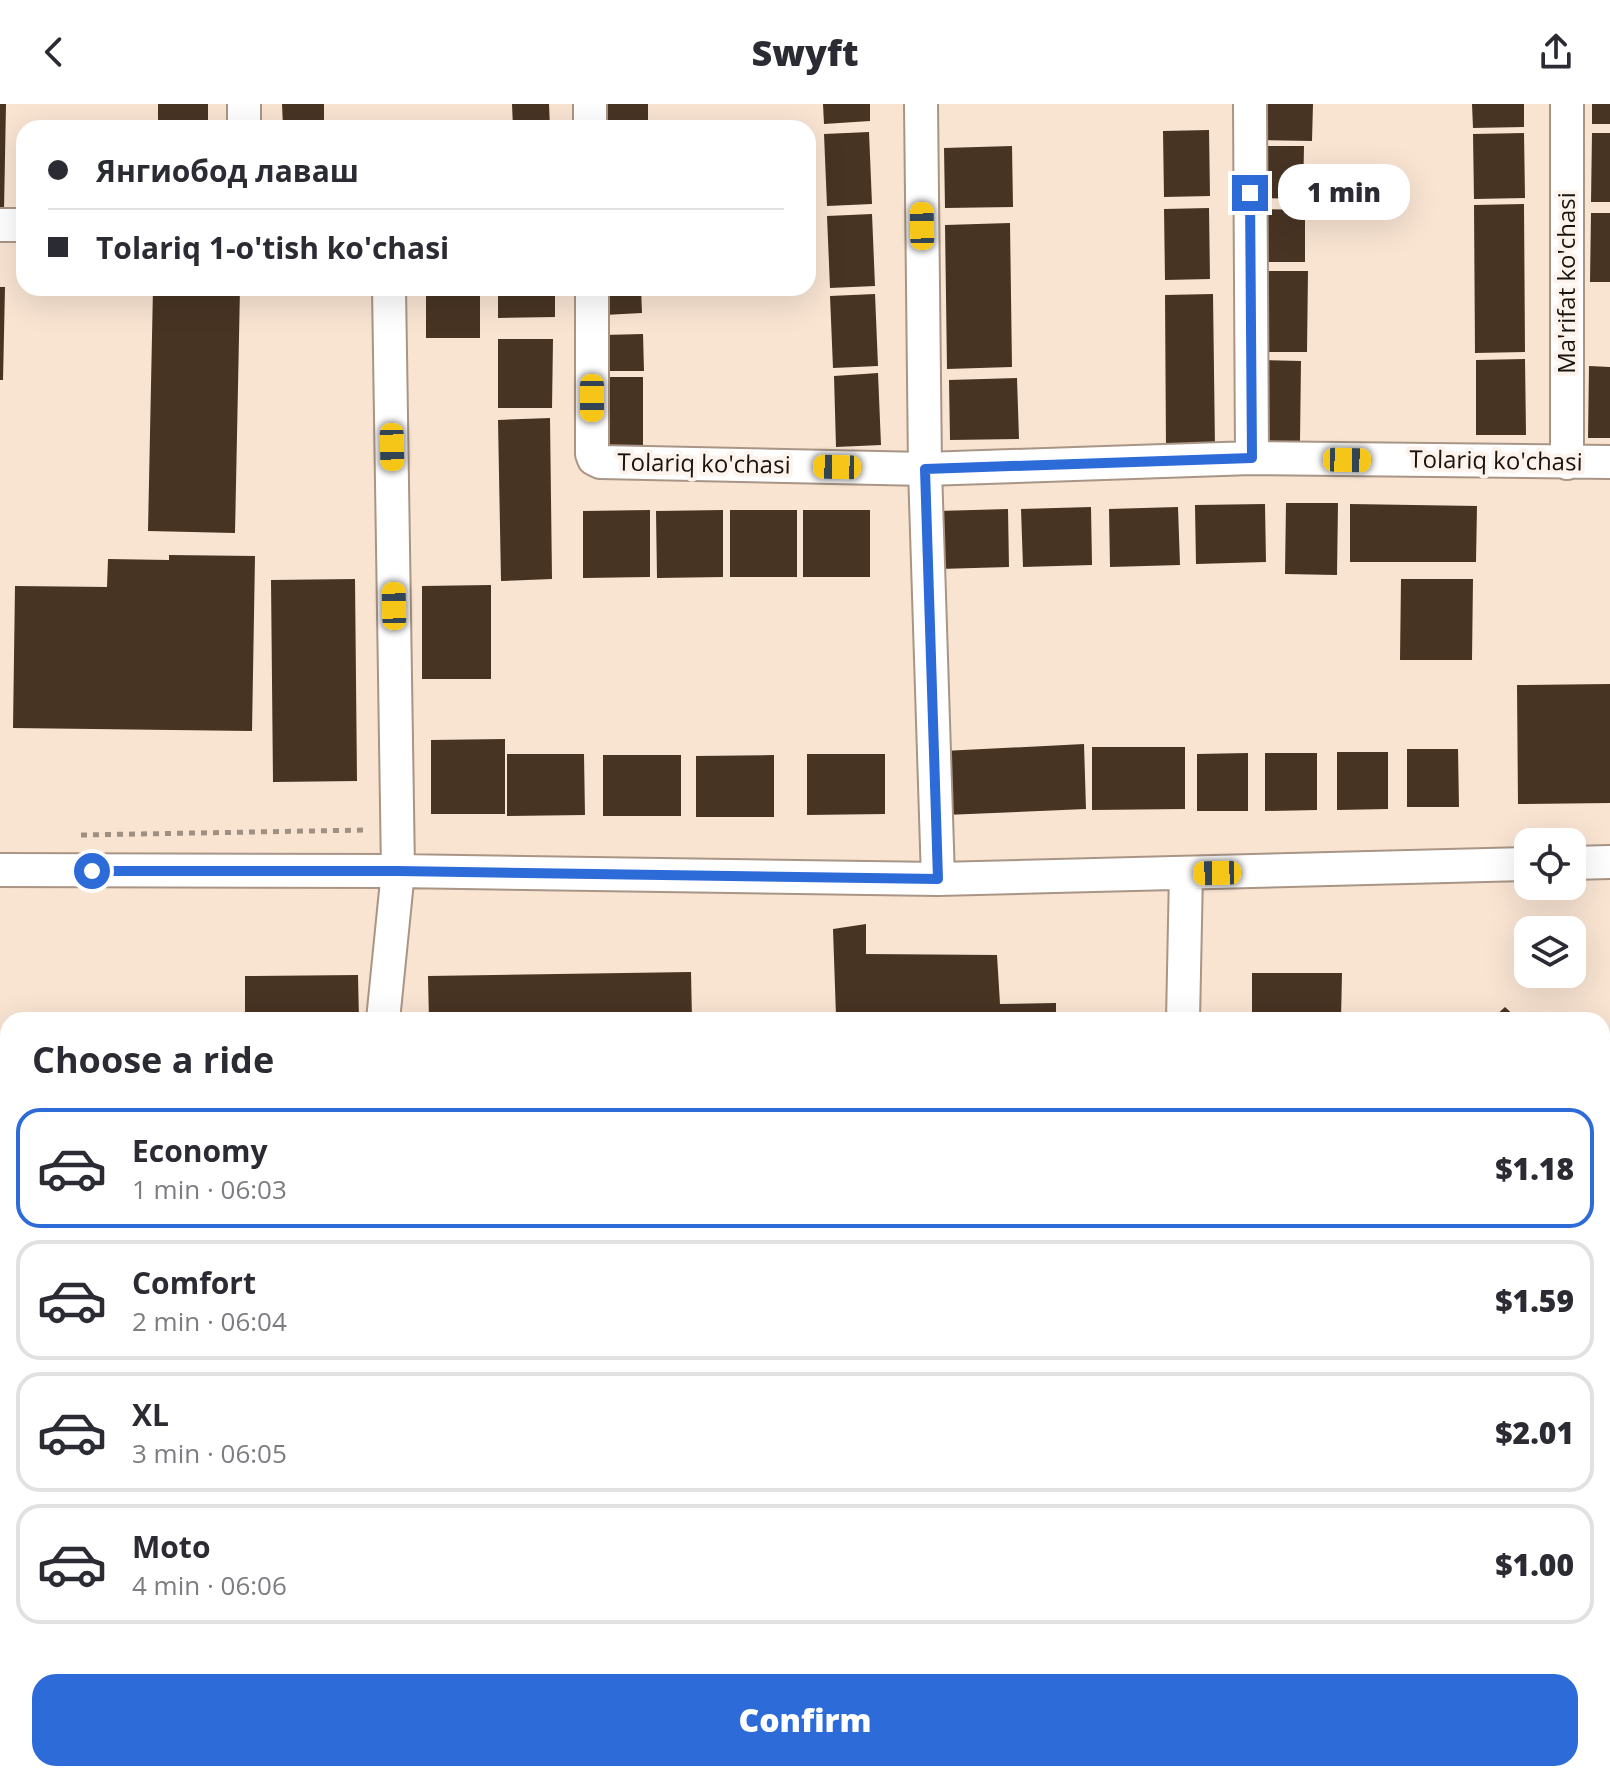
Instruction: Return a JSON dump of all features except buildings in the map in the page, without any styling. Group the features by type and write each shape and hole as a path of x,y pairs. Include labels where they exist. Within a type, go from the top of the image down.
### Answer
{"street":[{"path":"921,104 925,469 938,879"},
{"path":"1250,104 1252,458"},
{"name":"Ma'rifat ko'chasi","path":"1567,104 1567,463"},
{"path":"384,1012 398,871 389,296"},
{"name":"Tolariq ko'chasi","path":"592,296 592,454 600,462 925,469 1252,458 1610,462"},
{"path":"1586,863 1610,862"},
{"path":"0,870 398,871 938,879 1514,864"},
{"path":"1183,1012 1186,874"}],"path":[{"path":"79,835 397,829"}],"route":[{"path":"92,871 398,871 938,879 925,469 1252,458 1250,193"}]}
